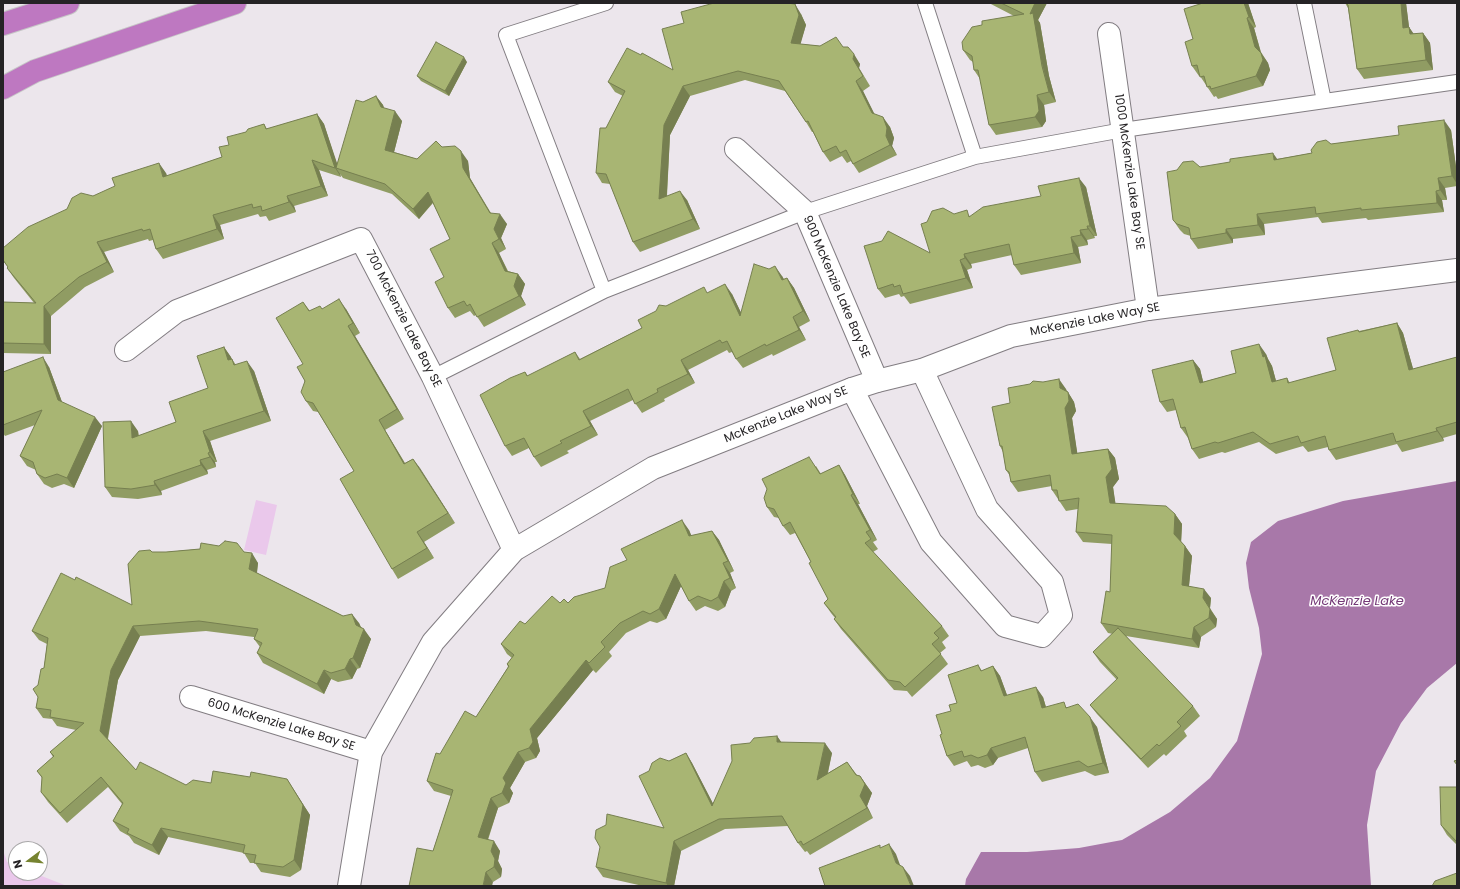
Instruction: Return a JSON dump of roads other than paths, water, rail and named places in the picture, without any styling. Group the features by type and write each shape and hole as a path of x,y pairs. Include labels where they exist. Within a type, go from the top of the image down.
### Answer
{"highway":[{"path":"3,24 68,3"},
{"path":"3,88 35,70 234,3"}],"street":[{"name":"1000 McKenzie Lake Bay SE","path":"1109,34 1148,310"},
{"name":"900 McKenzie Lake Bay SE","path":"736,149 805,212 877,381"},
{"name":"700 McKenzie Lake Bay SE","path":"126,350 177,311 361,239 433,377 514,550"},
{"name":"McKenzie Lake Way SE","path":"349,886 371,752 433,642 514,550 653,468 852,389 922,370 1012,336 1148,310 1457,270"},
{"path":"852,389 931,542 1005,626 1042,636 1061,615 1052,582 987,509 922,370"},
{"name":"600 McKenzie Lake Bay SE","path":"191,698 371,752"}],"lane":[{"path":"604,291 506,35 606,3"},
{"path":"925,3 975,157"},
{"path":"1304,3 1324,101"},
{"path":"433,377 604,291 805,212 975,157 1123,130 1457,82"}],"water":[{"name":"McKenzie Lake","path":"1457,481 1457,663 1427,688 1401,723 1376,771 1367,825 1371,886 965,886 966,879 981,852 1027,852 1079,848 1122,840 1170,812 1210,778 1237,741 1262,654 1259,628 1249,588 1246,563 1251,542 1278,521 1343,501"}]}
